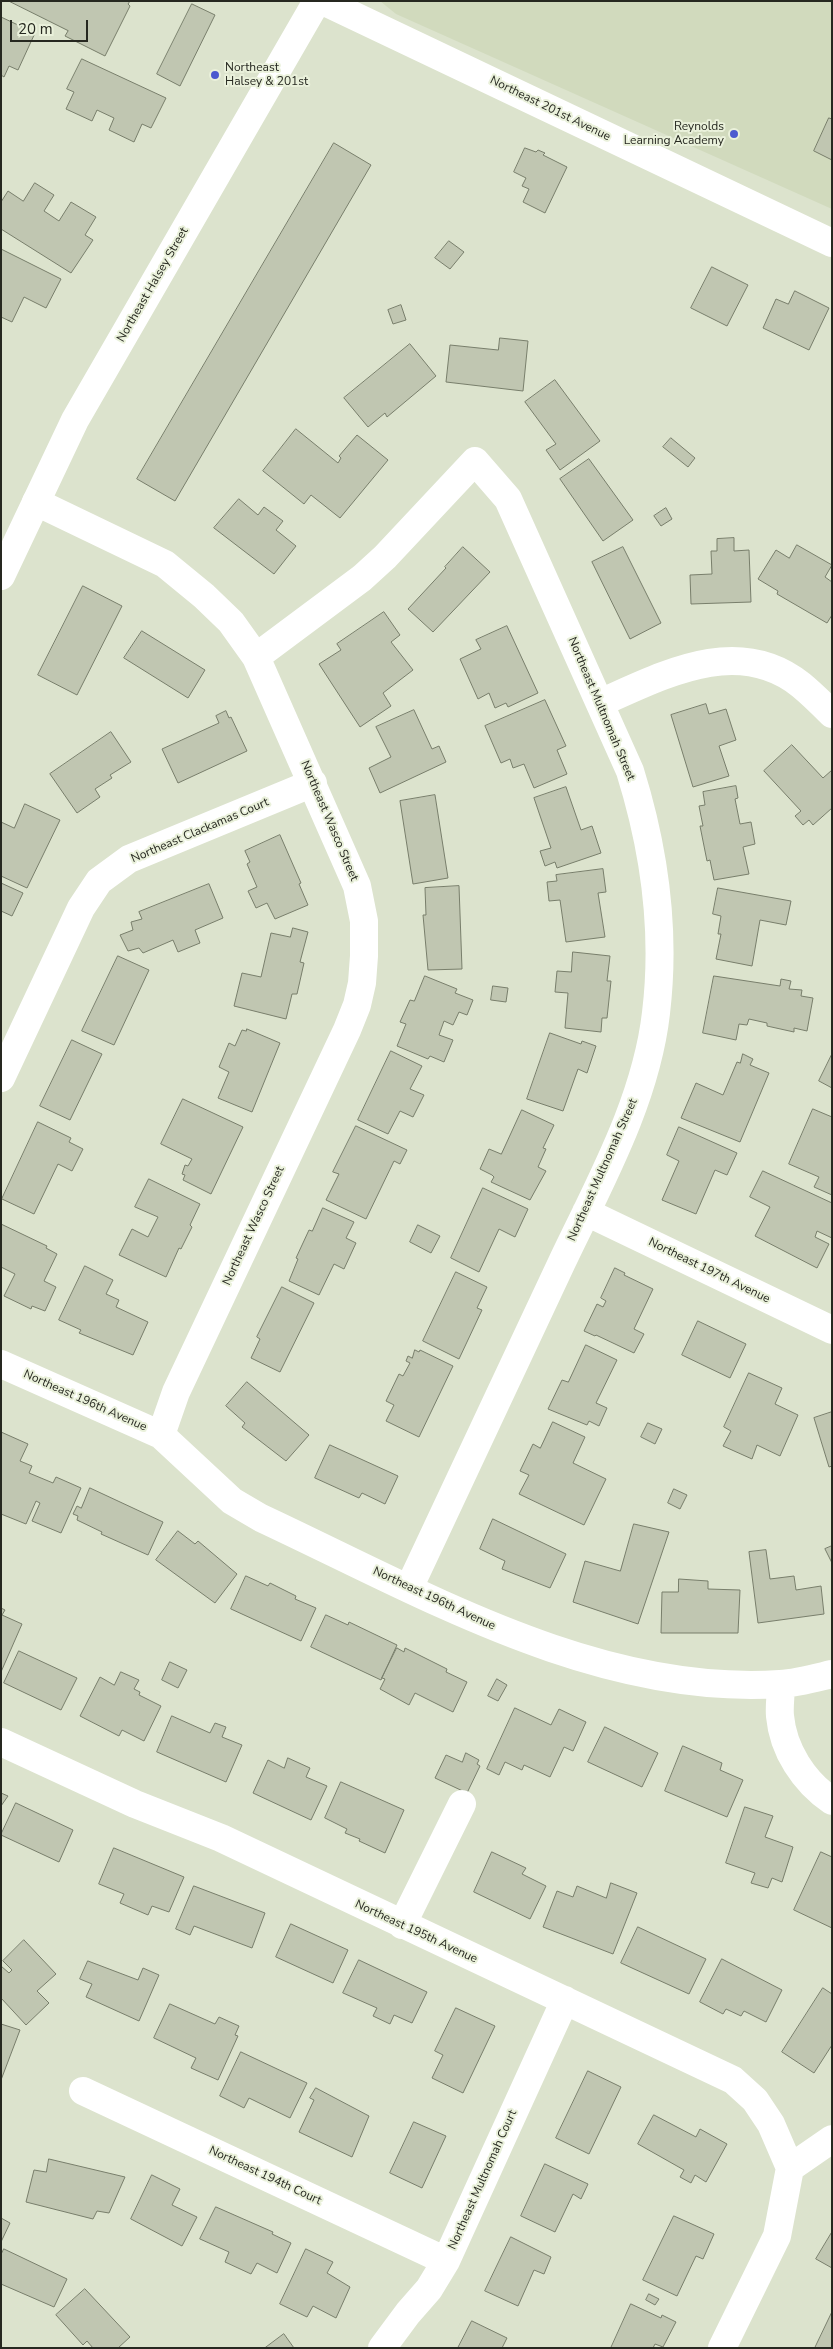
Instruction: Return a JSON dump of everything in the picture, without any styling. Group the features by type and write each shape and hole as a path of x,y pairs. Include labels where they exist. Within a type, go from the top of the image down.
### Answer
{"street":[{"name":"Northeast Halsey Street","path":"1,576 75,420 317,1"},
{"name":"Northeast 201st Avenue","path":"323,1 832,243"},
{"name":"Northeast Multnomah Street","path":"256,657 362,578 385,557 475,461 508,499 600,703 630,771 643,812 653,859 660,912 660,962 656,1014 647,1058 624,1128 409,1588"},
{"name":"Northeast Wasco Street","path":"36,502 165,564 204,596 231,622 256,657 313,783 357,886 364,921 362,983 357,1004 347,1030 176,1392 161,1435"},
{"path":"600,703 676,670 700,663 728,661 757,665 778,672 800,684 832,714"},
{"name":"Northeast Clackamas Court","path":"1,1078 81,908 100,881 129,860 313,783"},
{"name":"Northeast 197th Avenue","path":"586,1212 832,1330"},
{"name":"Northeast 196th Avenue","path":"1,1364 161,1435 232,1501 261,1518 494,1627 549,1648 658,1678 718,1685 781,1684 832,1674"},
{"path":"781,1684 780,1715 785,1741 799,1768 822,1794 832,1801"},
{"name":"Northeast 195th Avenue","path":"1,1742 135,1804 221,1838 402,1926 565,2000 733,2080 755,2100 771,2124 790,2168"},
{"path":"402,1926 462,1804"},
{"name":"Northeast Multnomah Court","path":"382,2348 429,2289 446,2261 565,2000"},
{"name":"Northeast 194th Court","path":"83,2091 446,2261"},
{"path":"722,2348 777,2236 790,2168 832,2139"}],"shaded area":[{"name":"Reynolds Learning Academy","path":"380,1 832,1 832,209 396,14"}],"building":[{"path":"9,1 130,1 128,4 130,6 105,56 65,36 68,31"},
{"path":"192,4 215,15 180,86 157,74"},
{"path":"1,17 35,33 18,70 9,66 4,77 1,75"},
{"path":"82,59 166,98 151,128 142,124 134,142 109,130 114,118 97,110 92,121 66,109 74,92 67,89"},
{"path":"829,118 832,119 832,160 814,151"},
{"path":"334,143 371,165 175,501 137,479"},
{"path":"525,148 545,153 543,155 567,167 545,213 523,202 529,189 522,186 526,178 514,172"},
{"path":"35,183 54,195 44,211 59,221 71,202 96,217 85,235 93,240 71,273 1,229 1,202 8,191 23,201"},
{"path":"449,241 464,252 450,269 435,258"},
{"path":"1,249 61,279 46,308 24,297 12,322 1,317"},
{"path":"712,267 748,285 727,326 691,308"},
{"path":"795,291 829,308 809,350 763,328 776,299 788,304"},
{"path":"401,305 406,320 393,324 388,310"},
{"path":"500,338 528,341 523,391 446,382 450,345 498,350"},
{"path":"410,344 436,376 387,417 385,413 368,427 344,398"},
{"path":"555,380 600,441 560,470 546,450 556,444 525,402"},
{"path":"296,429 338,463 341,458 339,456 357,435 388,460 340,518 311,495 304,504 263,471"},
{"path":"671,438 695,458 688,467 663,447"},
{"path":"589,459 633,520 603,541 560,479"},
{"path":"239,499 258,515 264,507 283,521 276,530 296,546 274,574 214,528"},
{"path":"666,508 672,519 661,526 654,516"},
{"path":"734,538 734,551 749,550 751,602 691,604 690,575 712,574 711,551 717,551 717,539"},
{"path":"797,545 832,565 825,577 832,582 832,615 827,623 777,594 778,591 758,579 776,550 789,558"},
{"path":"463,547 490,572 433,632 408,609"},
{"path":"623,547 661,623 630,639 592,562"},
{"path":"83,586 122,606 77,695 38,675"},
{"path":"384,612 400,635 391,642 413,670 383,693 391,706 360,727 319,664 341,650 337,644"},
{"path":"507,626 538,693 508,707 506,703 495,708 489,693 478,699 460,659 481,649 476,640"},
{"path":"142,631 205,670 188,698 124,658"},
{"path":"545,700 566,746 557,750 567,774 534,788 524,764 513,768 510,759 501,763 485,726"},
{"path":"706,704 709,714 726,709 736,740 719,746 729,776 693,787 671,715"},
{"path":"414,710 432,749 439,746 446,762 380,793 369,768 391,757 376,727"},
{"path":"226,711 229,718 231,717 247,751 178,783 162,749 219,723 216,716"},
{"path":"111,732 131,762 110,775 112,778 95,789 100,797 77,813 50,774"},
{"path":"792,745 823,778 832,770 832,808 813,825 809,820 803,825 795,816 801,811 764,771"},
{"path":"736,786 738,798 735,799 740,824 751,822 755,844 743,847 749,874 714,880 710,860 707,861 700,826 703,826 699,806 705,805 703,792"},
{"path":"566,787 581,830 592,826 601,853 557,868 555,862 545,866 540,851 551,848 534,798"},
{"path":"435,795 448,878 413,884 400,801"},
{"path":"25,804 60,820 27,888 1,876 1,822 14,828"},
{"path":"280,835 301,883 299,884 308,905 275,919 267,903 256,908 248,891 257,887 247,864 250,862 245,851"},
{"path":"603,869 606,892 598,893 605,937 566,942 560,900 549,901 547,882 557,881 556,875"},
{"path":"1,883 23,893 12,916 1,911"},
{"path":"209,884 223,918 195,930 200,943 178,952 173,940 143,953 139,948 128,951 120,935 133,930 131,922 142,919 139,912"},
{"path":"459,886 462,969 428,970 423,915 426,915 425,888"},
{"path":"718,888 791,901 786,925 760,920 752,966 716,959 721,934 718,934 721,916 713,914"},
{"path":"293,928 308,932 300,962 304,963 297,994 292,994 286,1019 234,1006 242,973 261,977 271,933 290,937"},
{"path":"573,952 610,956 607,981 611,981 607,1018 602,1018 601,1032 565,1028 568,993 555,992 557,971 571,972"},
{"path":"118,956 149,970 114,1045 82,1031"},
{"path":"425,976 457,989 455,993 473,1000 467,1015 459,1012 453,1025 444,1021 439,1035 453,1040 444,1062 430,1056 428,1059 397,1046 406,1024 400,1022 410,1000 414,1001"},
{"path":"714,976 780,986 781,979 791,981 789,989 802,990 801,996 813,998 807,1031 794,1028 794,1032 767,1026 767,1023 749,1019 747,1025 739,1024 736,1040 703,1033"},
{"path":"493,986 508,988 506,1002 491,1000"},
{"path":"247,1029 280,1043 252,1112 218,1098 229,1072 219,1067 229,1043 235,1046 242,1030 246,1031"},
{"path":"550,1033 581,1044 582,1041 596,1046 587,1073 578,1069 563,1111 527,1099"},
{"path":"72,1040 102,1054 70,1120 40,1106"},
{"path":"391,1051 422,1066 410,1089 424,1095 413,1117 400,1111 388,1134 358,1120"},
{"path":"743,1054 753,1059 750,1065 769,1073 740,1142 681,1118 696,1083 723,1095 737,1062 740,1063"},
{"path":"832,1054 832,1088 819,1081"},
{"path":"183,1099 243,1127 211,1194 183,1180 185,1175 182,1174 185,1165 188,1166 192,1159 161,1144"},
{"path":"813,1109 832,1117 832,1195 814,1187 819,1177 789,1164"},
{"path":"522,1110 554,1125 543,1148 546,1149 538,1167 546,1171 530,1200 491,1182 494,1177 480,1169 489,1149 501,1154"},
{"path":"38,1122 71,1138 69,1142 83,1149 72,1171 58,1164 34,1214 2,1199"},
{"path":"356,1126 407,1150 400,1164 394,1161 366,1219 326,1200 339,1174 333,1172"},
{"path":"679,1127 737,1153 727,1175 715,1170 696,1214 662,1200 679,1161 667,1155"},
{"path":"763,1171 832,1203 832,1238 817,1231 815,1237 829,1244 817,1268 755,1236 770,1207 750,1197"},
{"path":"149,1179 200,1204 190,1225 192,1227 181,1249 179,1248 166,1277 119,1255 132,1229 148,1237 158,1217 135,1207"},
{"path":"483,1188 528,1209 515,1237 499,1229 479,1272 451,1258"},
{"path":"323,1208 354,1222 346,1238 356,1243 344,1269 334,1264 319,1295 289,1281 298,1259 296,1258 309,1230 312,1231"},
{"path":"1,1224 47,1246 46,1248 57,1254 44,1281 56,1287 45,1311 32,1306 31,1309 4,1296 15,1274 1,1267"},
{"path":"418,1225 440,1236 431,1253 410,1242"},
{"path":"85,1266 113,1280 106,1294 119,1300 116,1307 148,1322 133,1355 79,1333 81,1330 59,1320"},
{"path":"615,1268 625,1273 624,1275 653,1289 634,1329 644,1334 634,1353 584,1331 597,1304 603,1307 606,1301 601,1298"},
{"path":"456,1272 487,1287 477,1308 482,1310 459,1359 423,1341"},
{"path":"282,1287 314,1303 280,1372 251,1358 260,1339 257,1337"},
{"path":"698,1321 746,1344 730,1378 682,1355"},
{"path":"586,1345 617,1360 596,1403 607,1408 599,1426 589,1421 587,1425 548,1409 562,1380 568,1382"},
{"path":"415,1350 419,1352 420,1350 453,1366 419,1437 386,1421 394,1405 386,1401 399,1374 403,1376 410,1363 406,1361 408,1356 412,1358"},
{"path":"749,1373 782,1388 775,1404 798,1415 780,1456 757,1445 752,1459 723,1446 731,1431 724,1427"},
{"path":"247,1382 309,1435 286,1461 242,1427 245,1423 226,1406"},
{"path":"832,1412 832,1466 829,1467 814,1418"},
{"path":"553,1422 585,1437 573,1463 606,1479 584,1525 519,1494 529,1475 520,1471 533,1444 540,1448"},
{"path":"648,1423 662,1429 655,1444 641,1437"},
{"path":"1,1432 28,1444 20,1461 32,1466 29,1473 53,1483 56,1477 81,1488 61,1533 32,1521 40,1503 36,1501 26,1524 1,1514"},
{"path":"330,1445 398,1476 385,1504 362,1493 359,1498 315,1478"},
{"path":"90,1488 163,1522 148,1555 101,1534 102,1532 77,1520 78,1516 73,1514 77,1506 81,1508"},
{"path":"674,1489 687,1495 680,1509 668,1503"},
{"path":"493,1519 566,1554 550,1588 502,1569 505,1561 480,1549"},
{"path":"634,1524 669,1532 638,1624 573,1602 585,1561 620,1571"},
{"path":"178,1531 195,1544 198,1541 237,1574 215,1603 156,1560"},
{"path":"832,1546 832,1563 825,1549"},
{"path":"766,1550 770,1579 794,1576 796,1590 821,1586 824,1614 758,1623 749,1552"},
{"path":"246,1576 268,1586 270,1583 296,1596 295,1599 316,1608 301,1641 231,1609"},
{"path":"679,1579 708,1581 708,1589 740,1590 738,1633 661,1633 662,1592 678,1592"},
{"path":"1,1608 5,1610 2,1615 22,1624 1,1672"},
{"path":"326,1615 348,1625 349,1622 397,1645 381,1680 311,1647"},
{"path":"397,1648 404,1652 405,1648 447,1669 446,1672 467,1682 453,1712 415,1693 409,1705 380,1689 385,1679 382,1678"},
{"path":"19,1651 77,1678 61,1710 4,1683"},
{"path":"170,1662 187,1670 178,1688 162,1680"},
{"path":"121,1672 139,1680 134,1689 140,1692 139,1695 161,1706 144,1741 122,1730 119,1736 80,1716 100,1677 114,1685"},
{"path":"497,1679 507,1685 498,1701 488,1696"},
{"path":"515,1708 551,1725 559,1709 586,1722 573,1751 564,1747 550,1777 524,1765 522,1770 505,1762 499,1775 487,1769"},
{"path":"172,1716 210,1733 215,1723 226,1727 222,1737 242,1745 226,1782 157,1752"},
{"path":"605,1727 658,1753 642,1787 588,1762"},
{"path":"683,1746 722,1763 720,1770 743,1780 727,1817 665,1791"},
{"path":"466,1753 479,1760 477,1764 480,1766 467,1793 435,1778 446,1755 462,1762"},
{"path":"288,1758 310,1768 306,1777 327,1786 311,1820 253,1793 268,1760 284,1768"},
{"path":"341,1782 404,1810 385,1853 345,1833 347,1829 325,1818"},
{"path":"1,1793 8,1796 1,1806"},
{"path":"16,1803 73,1830 59,1862 1,1835"},
{"path":"745,1807 773,1816 765,1837 793,1847 782,1882 772,1878 768,1888 751,1883 755,1873 726,1863"},
{"path":"114,1848 184,1877 169,1912 152,1906 148,1915 120,1903 124,1894 99,1884"},
{"path":"492,1852 526,1868 522,1874 546,1886 530,1919 474,1892"},
{"path":"821,1852 832,1857 832,1928 794,1910"},
{"path":"611,1883 637,1893 613,1954 543,1927 557,1891 573,1897 577,1886 606,1898"},
{"path":"194,1886 265,1913 252,1948 194,1926 190,1935 176,1929"},
{"path":"291,1924 348,1950 333,1983 276,1957"},
{"path":"638,1927 706,1959 689,1994 621,1963"},
{"path":"24,1940 56,1974 37,1991 49,2003 26,2025 1,1998 1,1966 9,1973 12,1970 3,1961"},
{"path":"722,1959 782,1990 766,2022 744,2011 741,2016 726,2009 723,2014 700,2002"},
{"path":"359,1960 427,1992 412,2023 394,2015 390,2024 373,2016 377,2008 343,1993"},
{"path":"88,1961 138,1980 143,1968 159,1975 139,2021 86,1997 92,1984 80,1979"},
{"path":"823,1988 832,1994 832,2045 814,2073 782,2052"},
{"path":"170,2004 215,2024 219,2017 239,2026 235,2035 238,2036 218,2080 191,2068 196,2058 154,2038"},
{"path":"456,2008 495,2026 463,2093 432,2078 443,2055 435,2051"},
{"path":"1,2024 20,2030 1,2080"},
{"path":"241,2052 307,2083 290,2118 249,2098 244,2108 220,2096"},
{"path":"588,2071 621,2087 589,2154 556,2138"},
{"path":"316,2088 369,2116 352,2157 299,2132 314,2100 310,2098"},
{"path":"654,2115 696,2137 700,2129 727,2144 706,2182 695,2175 691,2183 680,2177 684,2170 638,2144"},
{"path":"414,2122 446,2136 422,2188 390,2173"},
{"path":"49,2159 125,2177 109,2213 97,2211 93,2219 26,2202 34,2170 46,2172"},
{"path":"545,2164 588,2184 581,2199 573,2194 555,2232 521,2216"},
{"path":"152,2175 180,2189 172,2205 197,2217 182,2246 131,2219"},
{"path":"216,2207 273,2232 272,2234 291,2243 277,2273 257,2263 251,2274 225,2262 229,2252 200,2239"},
{"path":"674,2216 714,2234 703,2259 696,2256 677,2296 643,2280"},
{"path":"1,2218 10,2223 1,2242"},
{"path":"832,2232 832,2268 816,2259"},
{"path":"511,2237 551,2257 544,2274 534,2270 518,2306 485,2291"},
{"path":"4,2249 67,2279 54,2307 1,2284 1,2255"},
{"path":"306,2249 333,2262 327,2273 350,2287 336,2318 313,2306 307,2317 280,2304"},
{"path":"85,2289 130,2337 118,2348 93,2348 87,2341 83,2345 56,2315"},
{"path":"649,2294 659,2299 655,2305 646,2300"},
{"path":"631,2304 661,2318 662,2315 676,2322 663,2347 655,2344 653,2348 611,2348"},
{"path":"832,2312 832,2348 815,2348"},
{"path":"472,2321 507,2338 502,2348 458,2348"},
{"path":"284,2334 294,2348 265,2348"}],"place":[{"name":"Northeast Halsey & 201st","path":"215,75"},
{"name":"Reynolds Learning Academy","path":"734,134"}]}
